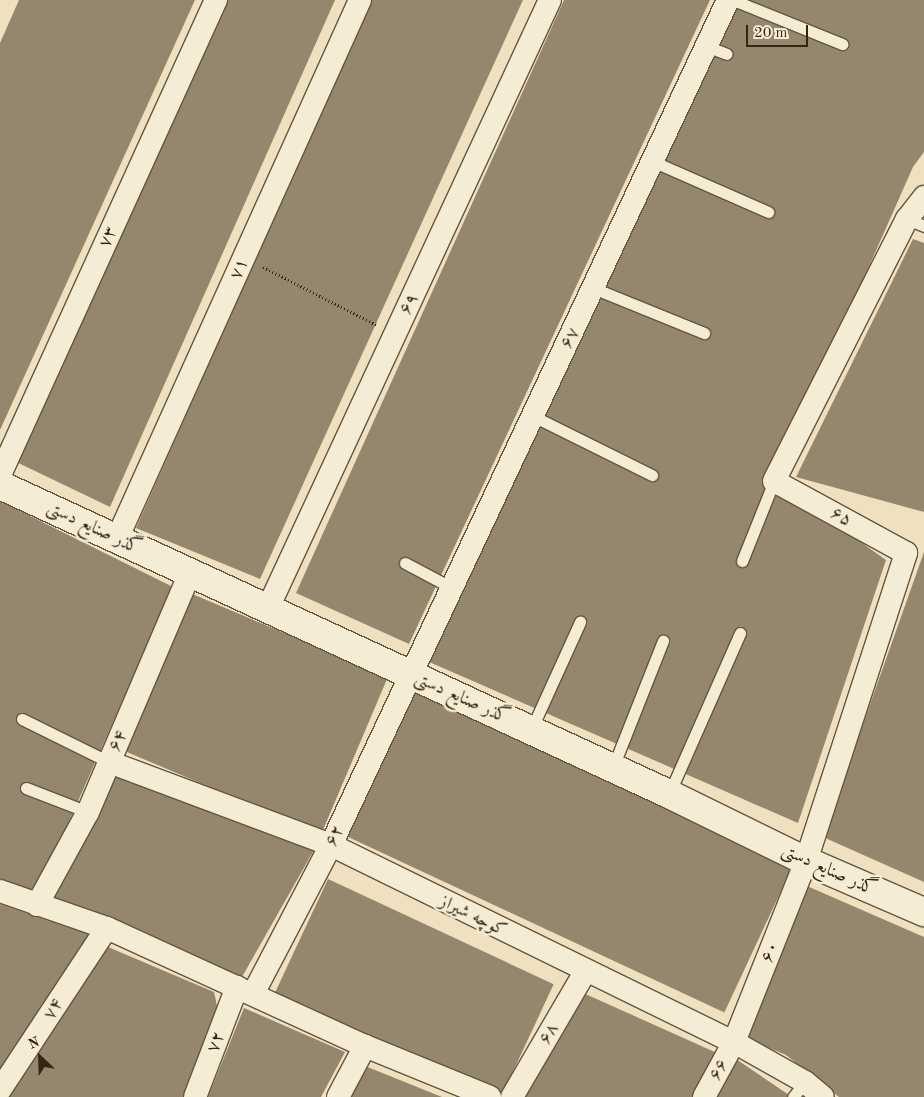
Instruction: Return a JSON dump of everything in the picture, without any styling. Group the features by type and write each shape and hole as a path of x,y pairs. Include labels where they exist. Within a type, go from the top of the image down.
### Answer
{"main road":[{"name":"گذر صنایع دستی","path":"0,485 613,767 806,861 924,912"}],"street":[{"name":"۷۳","path":"0,475 216,0"},
{"name":"۷۱","path":"117,539 360,0"},
{"name":"۶۹","path":"268,608 550,0"},
{"name":"۶۷","path":"412,676 728,0"},
{"path":"774,481 915,223 924,197"},
{"name":"۶۵","path":"774,481 906,553 806,861"},
{"name":"۶۴","path":"37,905 88,812 190,572"},
{"name":"۶۲","path":"245,991 331,845 412,676"},
{"name":"کوچه شیراز","path":"109,762 331,845 585,972 734,1042 799,1090 823,1097"},
{"name":"۶۰","path":"734,1042 806,861"},
{"path":"0,891 107,928 365,1046 490,1097"},
{"name":"۷۴","path":"0,1090 107,928"},
{"name":"۶۸","path":"512,1097 585,972"},
{"name":"۷۲","path":"196,1097 245,991"},
{"name":"۶۶","path":"704,1097 734,1042"},
{"path":"338,1097 365,1046"}],"lane":[{"path":"733,0 842,44"},
{"path":"706,46 727,54"},
{"path":"652,161 768,212"},
{"path":"593,288 704,332"},
{"path":"533,416 652,475"},
{"path":"742,561 774,481"},
{"path":"405,563 452,588"},
{"path":"531,730 580,622"},
{"path":"669,794 740,633"},
{"path":"613,767 663,641"},
{"path":"22,719 109,762"},
{"path":"26,788 88,812"}],"path":[{"path":"244,257 395,334"}],"building":[{"path":"19,0 195,0 0,430 0,43"},
{"path":"221,0 335,0 110,507 8,458"},
{"path":"370,0 523,0 260,579 136,528"},
{"path":"564,0 710,0 409,644 296,593"},
{"path":"728,0 924,0 924,152 913,167 774,481 886,560 798,823 420,658"},
{"path":"913,239 924,243 924,512 796,477"},
{"path":"0,501 173,587 36,896 0,879"},
{"path":"924,552 924,882 823,837"},
{"path":"190,593 388,677 321,834 123,750"},
{"path":"414,689 793,866 724,1012 346,836"},
{"path":"111,774 314,850 242,977 48,899"},
{"path":"328,879 554,984 501,1097 486,1097 273,998"},
{"path":"807,886 924,937 924,1097 839,1097 786,1055 743,1037"},
{"path":"0,904 91,935 0,1071"},
{"path":"108,947 214,992 218,1011 184,1097 6,1097"},
{"path":"581,992 717,1053 692,1097 523,1097"},
{"path":"244,1008 345,1052 321,1097 208,1097"},
{"path":"736,1059 792,1097 715,1097"},
{"path":"365,1066 442,1097 348,1097"}]}
